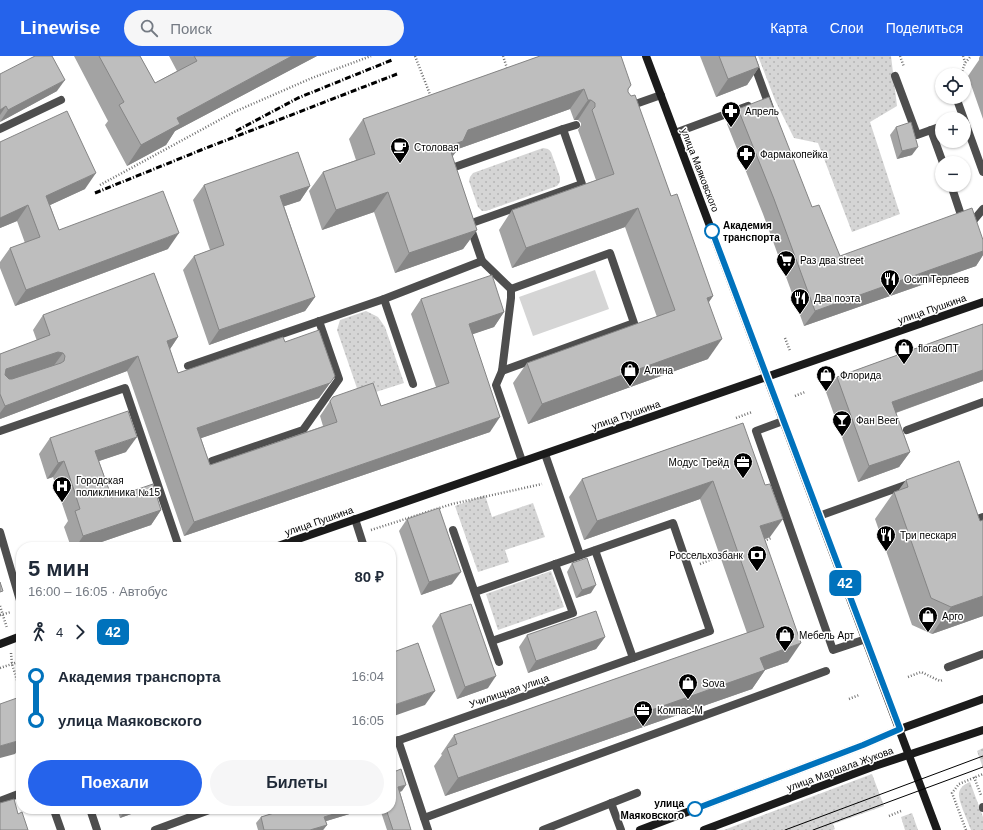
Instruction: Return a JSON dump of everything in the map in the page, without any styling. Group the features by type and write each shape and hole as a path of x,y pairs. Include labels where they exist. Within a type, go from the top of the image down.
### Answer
{"main road":[{"name":"улица Маяковского","path":"646,56 937,830"},
{"name":"улица Пушкина","path":"289,542 983,302"},
{"path":"0,644 16,638"},
{"name":"улица Маршала Жукова","path":"640,830 863,745 900,729 983,699"},
{"name":"улица Маршала Жукова","path":"704,830 909,755 983,730"}],"street":[{"path":"751,56 760,102 773,114"},
{"path":"895,76 916,135 935,129"},
{"path":"619,110 661,94"},
{"path":"0,128 61,100"},
{"path":"675,133 760,102"},
{"path":"454,183 450,170 576,125"},
{"path":"522,461 496,385 502,371 511,289 482,262 468,221 582,184 563,130"},
{"path":"931,130 940,156"},
{"path":"971,142 983,172"},
{"path":"953,192 962,218 974,225 983,209"},
{"path":"502,371 634,323 610,254 511,289"},
{"path":"188,366 384,299 482,262"},
{"path":"384,299 412,384"},
{"path":"212,462 303,430 339,379 319,321"},
{"path":"0,431 125,388 177,542"},
{"path":"907,430 983,402"},
{"path":"783,422 756,431 834,650 866,639"},
{"path":"545,454 580,555"},
{"path":"819,516 921,479"},
{"path":"961,518 963,524 983,517"},
{"path":"355,519 362,542"},
{"path":"475,592 672,523 688,568"},
{"path":"453,530 499,662"},
{"path":"0,532 16,587"},
{"path":"595,550 633,658"},
{"path":"492,641 572,613 555,564"},
{"name":"Училищная улица","path":"396,741 710,631 688,568"},
{"path":"948,667 983,654"},
{"path":"424,818 826,671"},
{"path":"396,744 428,830"},
{"path":"543,830 637,793"},
{"path":"0,801 16,795"},
{"path":"611,803 621,830"},
{"path":"55,814 61,830"},
{"path":"92,814 97,830"},
{"path":"155,830 198,814"}],"path":[{"path":"100,185 234,112 312,78 371,56"},
{"path":"415,56 433,103"},
{"path":"503,56 508,71"},
{"path":"963,56 965,63"},
{"path":"963,68 965,63 971,56"},
{"path":"785,338 790,351"},
{"path":"796,396 805,392"},
{"path":"736,418 752,412"},
{"path":"360,534 452,504 554,482"},
{"path":"760,542 771,538"},
{"path":"688,568 720,556"},
{"path":"0,606 10,640 12,664 16,676"},
{"path":"0,668 16,663"},
{"path":"908,677 921,672 940,681"},
{"path":"848,699 859,695"},
{"path":"966,830 952,793 959,784 983,774"},
{"path":"974,777 981,796 983,807"},
{"path":"889,816 901,811"}],"shaded area":[{"path":"758,56 891,56 897,106 870,122 900,214 852,232 818,143 794,138 775,100"},
{"path":"543,148 548,149 551,152 560,177 560,182 557,186 486,211 482,211 478,207 469,181 473,173"},
{"path":"595,270 609,309 533,336 519,297"},
{"path":"366,311 378,317 385,327 404,383 360,397 337,330 340,320"},
{"path":"485,495 492,517 533,503 545,537 505,550 509,562 478,572 455,506"},
{"path":"551,571 564,607 498,630 486,594"},
{"path":"983,748 983,768 977,751"},
{"path":"872,774 884,806 833,824 835,829 833,830 724,830"},
{"path":"970,782 983,817 983,830 971,830 960,801 960,789"},
{"path":"912,813 918,830 905,830 901,817"}],"building":[{"path":"35,56 52,56 65,80 8,110 6,106 0,110 0,74"},
{"path":"99,56 140,56 155,83 197,61 194,56 292,56 177,118 180,124 141,145 119,105 124,102"},
{"path":"540,56 621,56 631,85 628,92 631,96 635,95 671,196 677,194 713,296 707,298 722,339 542,404 527,363 675,310 638,208 526,248 512,210 614,174 592,110 595,107 595,103 588,100 584,89 468,130 463,141 449,146 477,230 409,253 388,192 336,210 323,172 375,154 363,119"},
{"path":"719,56 755,56 759,67 728,79"},
{"path":"769,97 812,207 819,205 840,256 972,208 983,240 983,251 815,311 774,199 738,109"},
{"path":"67,111 96,173 46,196 59,230 163,191 179,233 26,290 10,248 40,237 28,205 0,218 0,142"},
{"path":"911,122 918,147 902,151 896,127"},
{"path":"298,152 310,186 280,196 315,297 219,330 194,256 224,245 204,185"},
{"path":"154,273 178,337 167,341 178,373 283,337 285,342 319,330 335,376 330,383 197,428 210,465 337,422 330,401 333,397 373,383 381,406 449,383 421,299 492,275 504,312 469,324 500,417 194,522 138,356 5,406 0,394 0,354 50,335 43,315","holes":["58,352 63,353 65,356 64,361 61,363 12,379 9,379 5,375 6,369"]},
{"path":"983,324 983,370 892,402 910,452 869,466 837,377"},
{"path":"128,411 137,437 95,451 112,498 153,484 161,510 83,536 75,511 80,509 73,487 64,461 58,463 50,438"},
{"path":"743,423 765,485 770,484 783,519 760,526 801,643 760,658 765,670 458,778 447,748 457,744 454,735 764,627 713,481 597,521 582,479"},
{"path":"959,461 980,521 983,520 983,596 951,607 931,598 894,492 908,487 906,480"},
{"path":"439,508 461,572 429,582 407,519"},
{"path":"587,558 596,585 582,590 572,563"},
{"path":"0,582 3,591 0,592"},
{"path":"471,604 496,676 465,687 440,614"},
{"path":"596,611 605,637 536,661 527,635"},
{"path":"418,643 435,691 396,704 396,651"},
{"path":"16,698 16,741 0,746 0,704"},
{"path":"401,769 406,785 398,787 411,830 393,830 388,814 396,814 396,771"},
{"path":"14,799 16,814 23,814 28,830 0,830 0,803"},
{"path":"271,814 334,814 324,817 327,825 310,830 264,830 261,817"}],"tram line":[{"path":"785,830 983,756"},
{"path":"813,830 983,767"}],"railway":[{"path":"236,131 298,98 392,60"},
{"path":"95,193 397,74"}],"bus line":[{"name":"42","path":"695,809 863,745 900,729 712,231"}],"place":[{"name":"Апрель","path":"731,128"},
{"name":"Столовая","path":"400,164"},
{"name":"Фармакопейка","path":"746,171"},
{"name":"Академия транспорта","path":"712,231"},
{"name":"Раз два street","path":"786,277"},
{"name":"Осип Терлеев","path":"890,296"},
{"name":"Два поэта","path":"800,315"},
{"name":"floraОПТ","path":"904,365"},
{"name":"Алина","path":"630,387"},
{"name":"Флорида","path":"826,392"},
{"name":"Фан Beer","path":"842,437"},
{"name":"Модус Трейд","path":"743,479"},
{"name":"Городская поликлиника №15","path":"62,503"},
{"name":"Три пескаря","path":"886,552"},
{"name":"Россельхозбанк","path":"757,572"},
{"name":"Арго","path":"928,633"},
{"name":"Мебель Арт","path":"785,652"},
{"name":"Sova","path":"688,700"},
{"name":"Компас-М","path":"643,727"},
{"name":"улица Маяковского","path":"695,809"}]}
